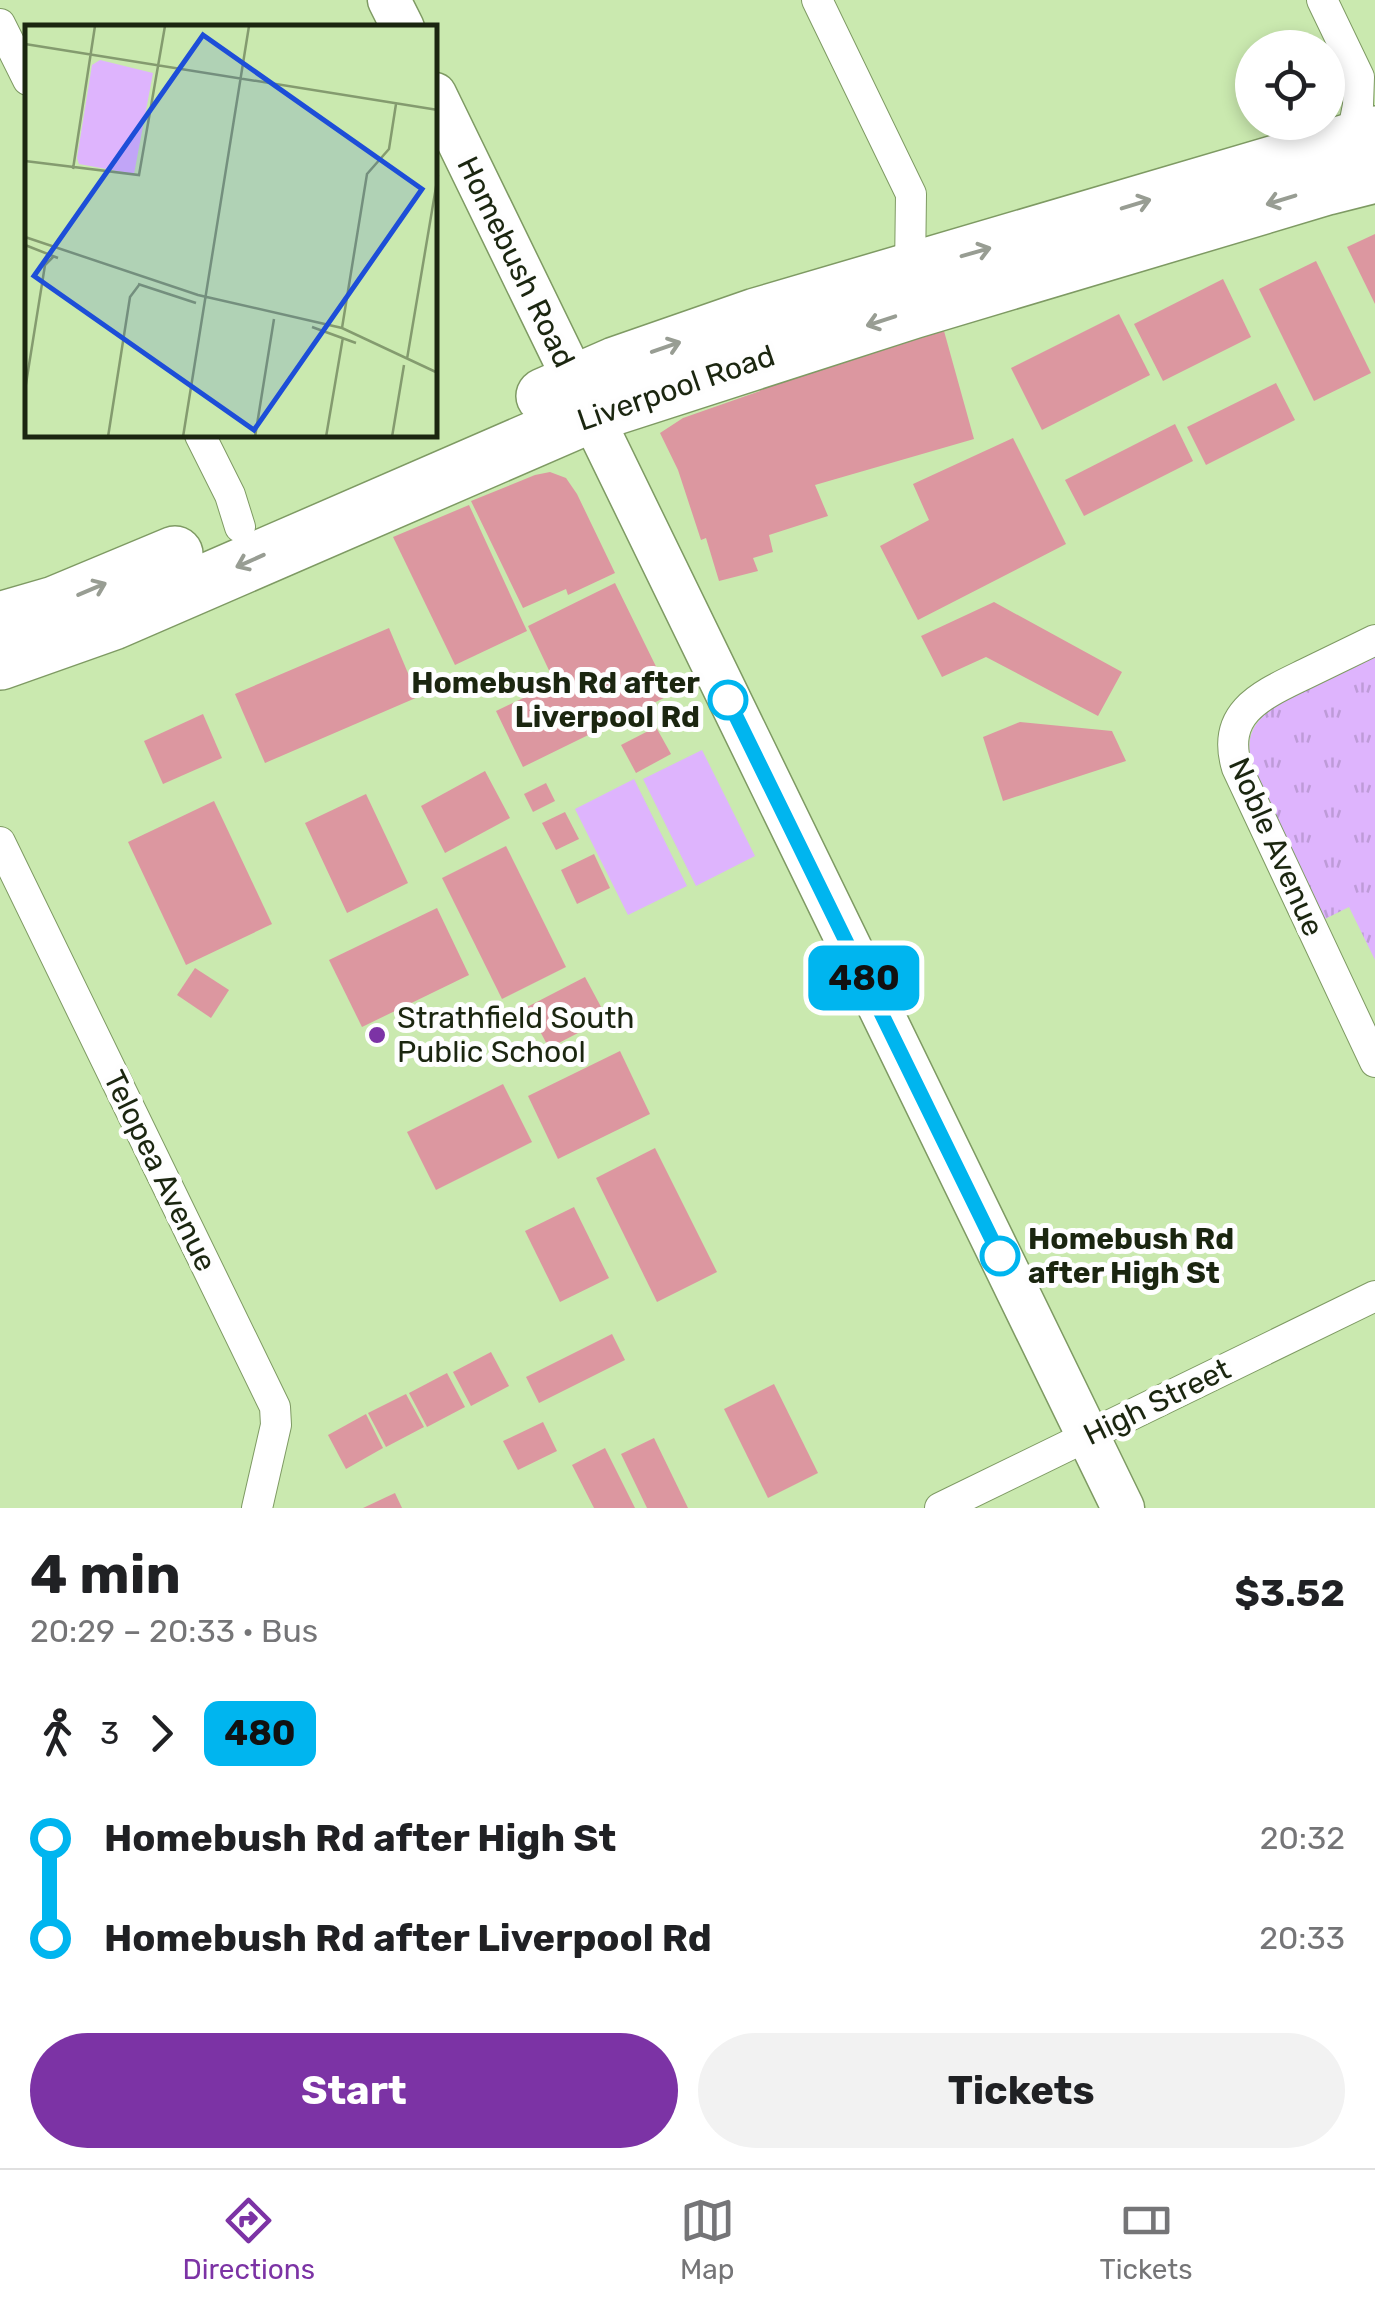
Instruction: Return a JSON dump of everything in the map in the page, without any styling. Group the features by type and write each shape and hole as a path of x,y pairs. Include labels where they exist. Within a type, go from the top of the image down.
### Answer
{"highway":[{"name":"Liverpool Road","path":"0,662 113,622 756,316 910,270 1367,150"},
{"name":"Liverpool Road","path":"0,620 55,604 240,527 582,398 912,311 1327,186 1367,150"}],"main road":[{"path":"389,0 402,25"},
{"name":"Homebush Road","path":"438,100 1123,1508"}],"street":[{"path":"817,0 912,194 910,270"},
{"path":"1322,0 1358,77 1358,105 1367,150"},
{"path":"0,24 25,74"},
{"path":"202,438 230,495 240,527"},
{"name":"Noble Avenue","path":"1375,640 1257,698 1233,732 1231,750 1375,1062"},
{"name":"Telopea Avenue","path":"0,842 274,1406 276,1425 257,1508"},
{"name":"High Street","path":"940,1508 1375,1296"}],"green space":[{"path":"1375,655 1375,960 1349,907 1325,919 1255,771 1250,739 1254,727 1273,708"},
{"path":"702,750 755,856 696,886 643,779"},
{"path":"634,779 687,886 628,915 575,809"}],"building":[{"path":"1375,234 1375,304 1347,247"},
{"path":"1316,261 1371,373 1314,401 1259,289"},
{"path":"1223,279 1251,337 1163,381 1134,324"},
{"path":"1119,314 1150,375 1042,430 1011,368"},
{"path":"944,331 974,439 815,485 828,516 769,535 773,552 753,558 758,571 719,581 706,538 701,540 678,470 660,433 683,418 760,391 759,385"},
{"path":"1276,383 1295,420 1206,465 1187,427"},
{"path":"1175,424 1193,461 1084,516 1065,480"},
{"path":"1013,438 1066,544 918,620 880,546 929,520 913,484"},
{"path":"550,472 566,478 577,494 615,573 568,595 566,589 523,608 471,501"},
{"path":"469,505 527,631 455,665 393,537"},
{"path":"615,583 670,695 523,767 496,711 555,683 528,626"},
{"path":"994,602 1122,672 1098,716 986,657 942,677 921,636"},
{"path":"389,628 418,697 265,763 235,694"},
{"path":"203,714 222,758 163,784 144,741"},
{"path":"1020,722 1112,731 1126,761 1003,801 983,737"},
{"path":"656,727 671,754 636,773 621,745"},
{"path":"485,771 510,818 445,853 421,806"},
{"path":"546,783 555,801 533,812 524,794"},
{"path":"366,794 408,883 347,913 305,823"},
{"path":"214,801 272,924 186,965 128,842"},
{"path":"565,812 579,839 556,850 542,823"},
{"path":"506,846 566,967 502,999 442,878"},
{"path":"594,854 610,888 577,904 561,870"},
{"path":"437,908 469,975 362,1027 329,960"},
{"path":"195,968 229,990 211,1018 177,995"},
{"path":"585,977 607,1018 549,1048 527,1007"},
{"path":"620,1051 650,1114 558,1159 528,1096"},
{"path":"503,1084 532,1142 436,1190 407,1132"},
{"path":"655,1148 717,1272 657,1302 596,1178"},
{"path":"574,1207 609,1278 560,1302 525,1231"},
{"path":"612,1334 625,1360 539,1403 526,1377"},
{"path":"491,1352 509,1386 471,1406 453,1372"},
{"path":"447,1373 465,1407 427,1427 409,1393"},
{"path":"774,1384 818,1473 768,1498 724,1409"},
{"path":"406,1394 424,1427 386,1447 368,1413"},
{"path":"366,1414 383,1448 346,1469 328,1435"},
{"path":"543,1422 557,1451 518,1470 503,1441"},
{"path":"654,1438 688,1508 647,1508 621,1454"},
{"path":"605,1448 635,1508 594,1508 572,1465"},
{"path":"395,1493 402,1508 363,1508"}],"bus line":[{"name":"480","path":"728,700 1000,1256"}],"place":[{"name":"Homebush Rd after Liverpool Rd","path":"728,700"},
{"name":"Strathfield South Public School","path":"377,1035"},
{"name":"Homebush Rd after High St","path":"1000,1256"}]}
